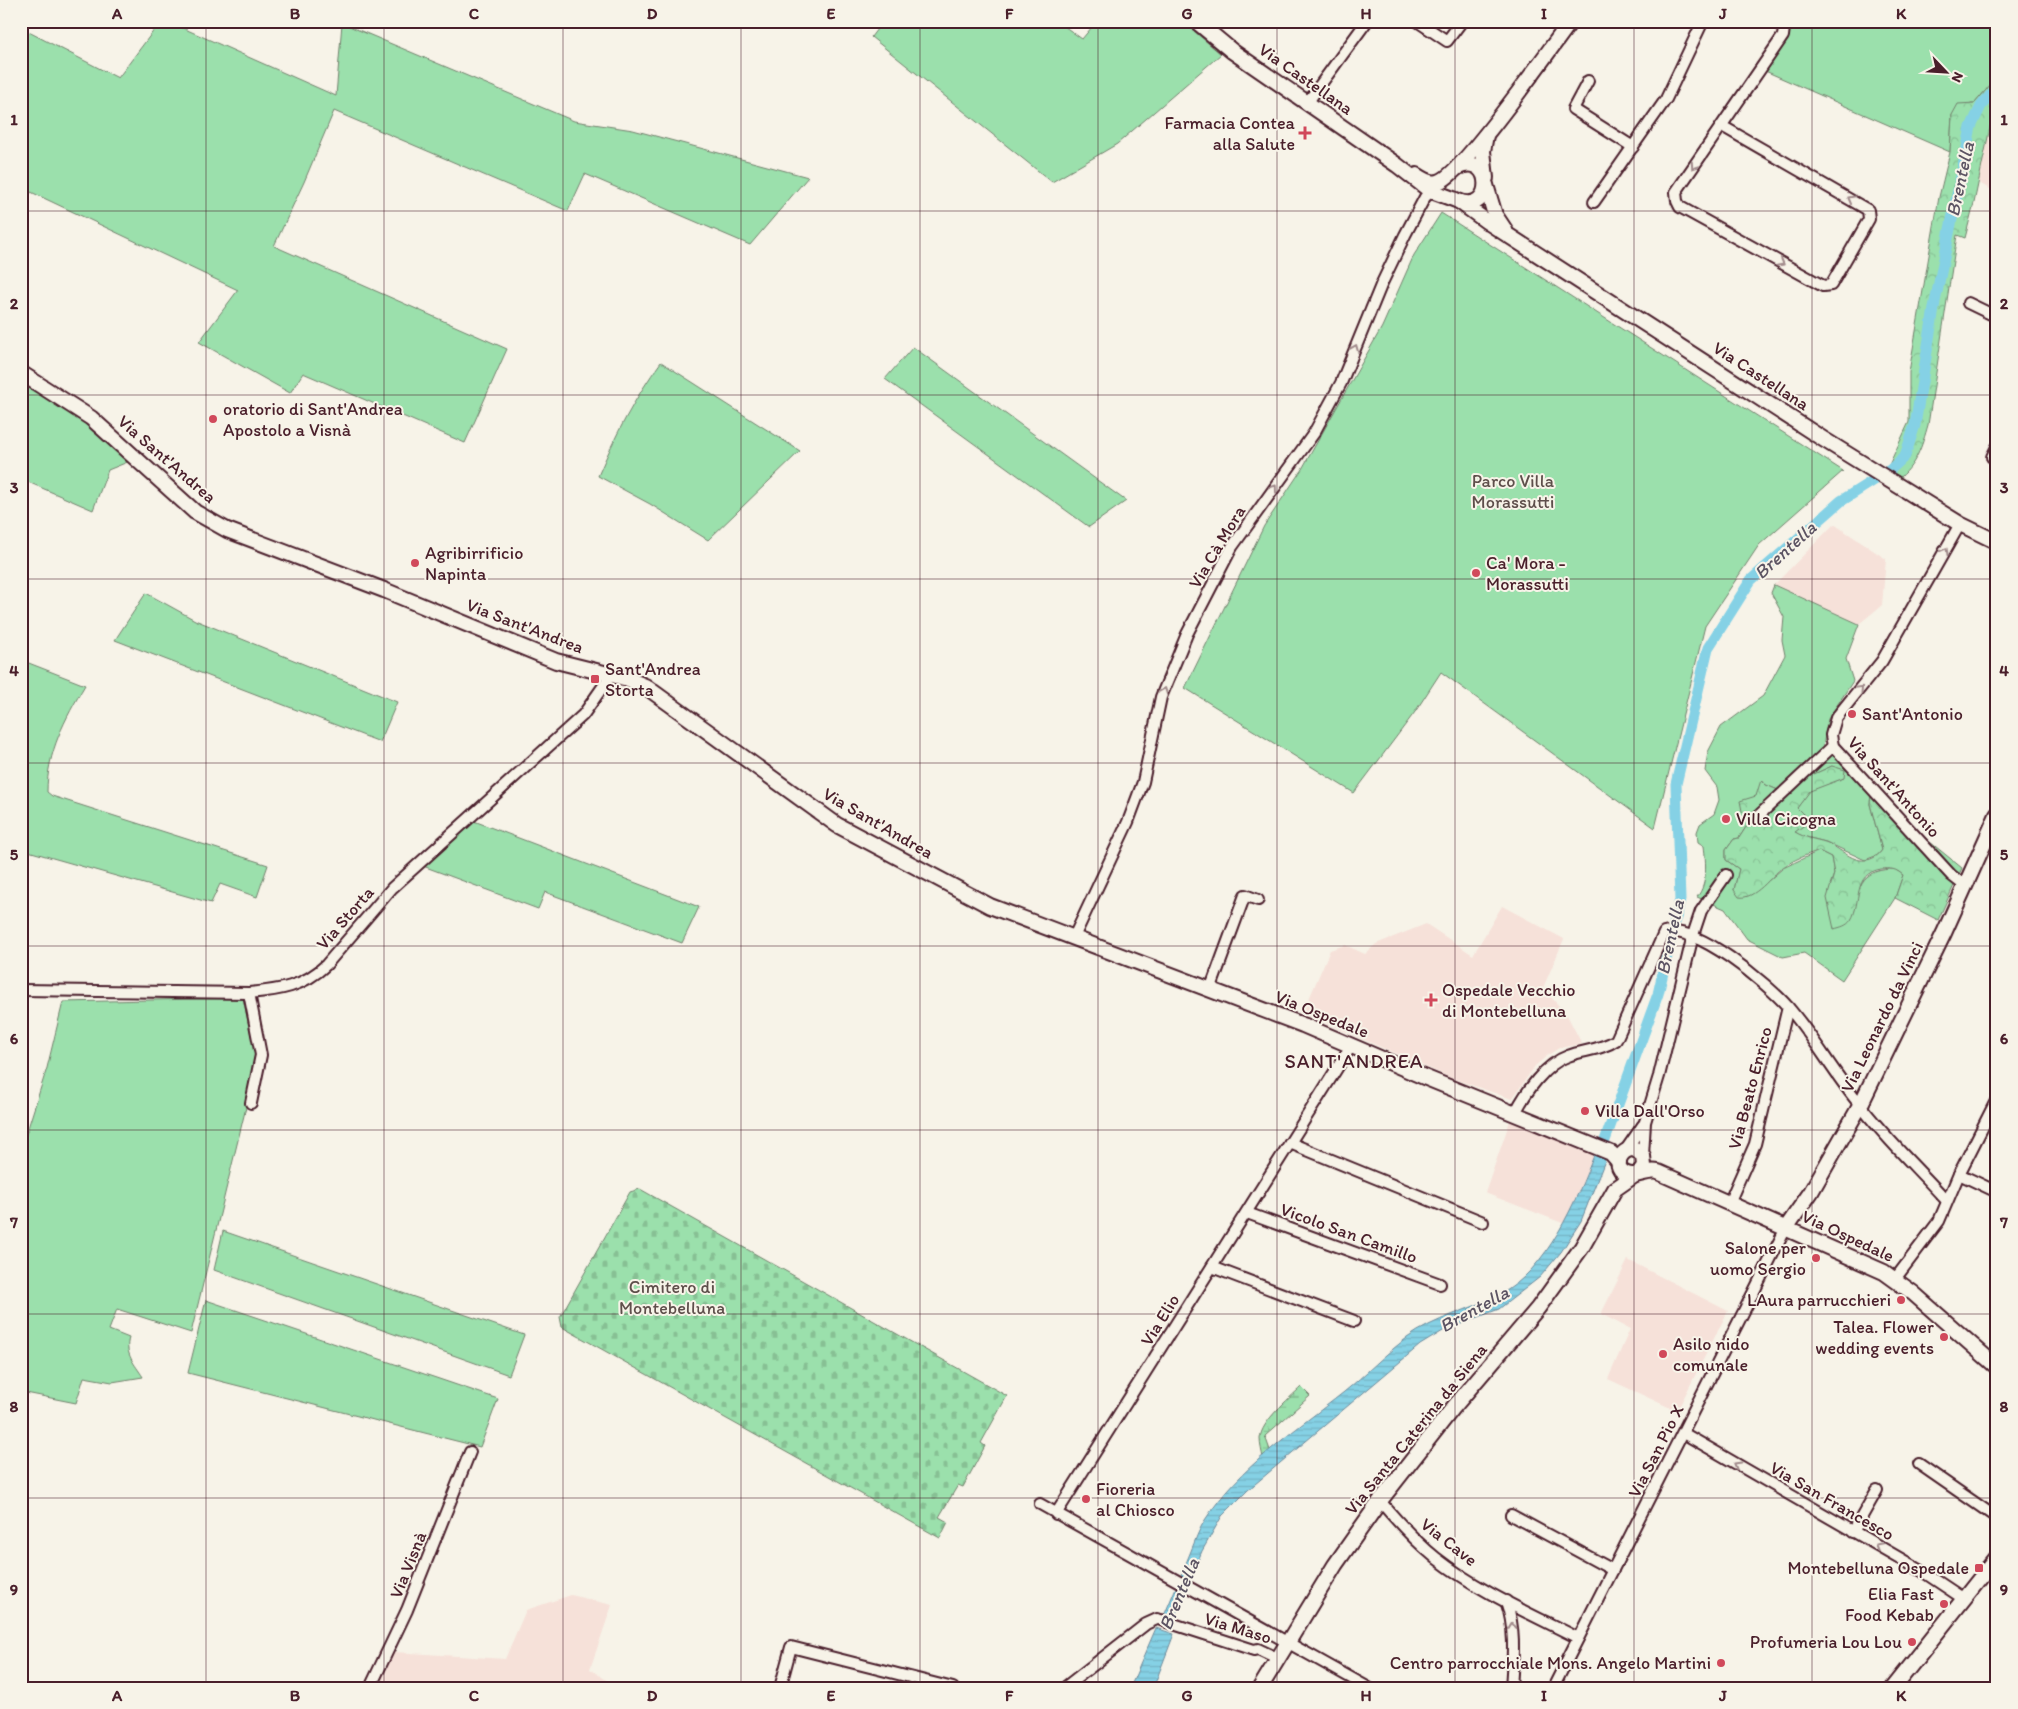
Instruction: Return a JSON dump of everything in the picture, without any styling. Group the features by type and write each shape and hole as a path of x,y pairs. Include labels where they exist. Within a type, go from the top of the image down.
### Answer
{"street":[{"name":"Via Castellana","path":"1196,21 1232,51 1432,192 1458,201 1874,471 1960,524 1997,542"},
{"path":"1307,103 1367,21"},
{"path":"1418,21 1447,41 1462,21"},
{"path":"1454,170 1474,166 1480,170 1486,183 1483,194 1477,200 1469,203 1458,201 1448,190 1448,181 1454,170 1467,159 1571,21"},
{"path":"1594,202 1666,99 1703,21"},
{"path":"1722,126 1868,210 1869,219 1831,285 1823,286 1678,204 1676,192 1783,36 1784,28 1774,21"},
{"path":"1588,81 1573,110 1633,147"},
{"name":"Via Castellana","path":"1489,130 1484,147 1486,183 1494,215 1509,235"},
{"name":"Via Castellana","path":"1396,165 1433,182 1442,181 1454,170"},
{"name":"Via Cà Mora","path":"1073,939 1128,822 1143,782 1161,698 1187,634 1232,547 1314,433 1341,383 1405,235 1425,197 1432,192"},
{"path":"1968,302 1997,317"},
{"name":"Via Sant'Andrea","path":"21,373 91,418 195,512 227,530 384,590 556,661 611,674 645,686 837,826 990,906 1073,939"},
{"path":"1992,458 1997,447"},
{"name":"Via Sant'Antonio","path":"1960,524 1882,662 1836,718 1831,735 1833,746 1951,875 1965,886"},
{"name":"Via Storta","path":"21,990 249,993 292,988 316,975 392,888 583,715 611,674"},
{"path":"1755,819 1833,746"},
{"name":"Via Leonardo da Vinci","path":"1786,1228 1811,1192 1860,1106 1997,815"},
{"path":"1616,1155 1623,1172 1636,1175 1644,1166 1645,1122 1659,1076 1692,935 1701,911 1726,875"},
{"path":"1210,990 1245,895 1258,900"},
{"path":"1515,1113 1527,1094 1552,1065 1566,1057 1604,1046 1616,1040 1630,1014 1661,937 1669,931 1692,935 1715,947 1772,991 1788,1007 1860,1106 1947,1201"},
{"name":"Via Ospedale","path":"1073,939 1303,1024 1351,1046 1616,1155"},
{"path":"249,993 261,1055 252,1103"},
{"name":"Via Beato Enrico","path":"1729,1203 1755,1144 1788,1007"},
{"name":"Via Elio","path":"1056,1514 1351,1046"},
{"path":"1895,1279 1939,1221 1959,1174 1995,1105"},
{"path":"1616,1155 1645,1122"},
{"path":"1290,1143 1483,1222"},
{"path":"1616,1155 1635,1149 1644,1157"},
{"name":"Via Santa Caterina da Siena","path":"1608,1199 1616,1155"},
{"name":"Via Ospedale","path":"1644,1157 1661,1174"},
{"name":"Via Ospedale","path":"1636,1175 1650,1171 1661,1174 1871,1265 1895,1279 1997,1367"},
{"path":"1959,1174 1997,1192"},
{"name":"Via Santa Caterina da Siena","path":"1260,1688 1334,1565 1380,1501 1453,1408 1538,1308 1582,1247 1616,1187 1636,1175"},
{"name":"Vicolo San Camillo","path":"1247,1213 1440,1284"},
{"name":"Via San Pio X","path":"1553,1688 1786,1228"},
{"path":"1212,1267 1354,1321"},
{"name":"Via San Francesco","path":"1683,1433 1922,1571 1964,1599"},
{"name":"Via Visnà","path":"370,1688 408,1610 470,1452"},
{"path":"1919,1464 1997,1518"},
{"path":"1852,1532 1877,1490"},
{"name":"Via Cave","path":"1380,1501 1402,1526 1436,1558 1506,1601 1578,1638"},
{"path":"1040,1504 1176,1582 1369,1688"},
{"path":"1511,1515 1613,1570"},
{"path":"1893,1688 1997,1558"},
{"path":"1983,1576 1997,1562"},
{"path":"1506,1601 1513,1634 1511,1688"},
{"name":"Via Maso","path":"1064,1688 1146,1624 1159,1620 1220,1641 1254,1650 1258,1649 1277,1658"},
{"path":"780,1688 791,1647 953,1688"}],"shaded area":[{"path":"1997,102 1997,193 1970,178"},
{"path":"1834,524 1886,559 1882,605 1859,624 1774,585"},
{"name":"Ospedale Vecchio di Montebelluna","path":"1502,906 1564,939 1543,988 1567,1015 1582,1044 1559,1048 1548,1055 1535,1066 1512,1099 1451,1078 1303,1013 1330,950 1345,945 1365,954 1376,944 1426,924 1473,955"},
{"path":"1511,1118 1595,1153 1565,1224 1485,1193"},
{"name":"Asilo nido comunale","path":"1628,1260 1728,1311 1677,1411 1608,1379 1630,1329 1601,1314"},
{"path":"571,1595 612,1605 590,1669 618,1688 378,1688 394,1652 505,1659 526,1610"}],"green space":[{"path":"161,21 167,21 336,96 342,23 574,121 633,130 808,177 750,245 585,174 568,211 334,111 274,246 507,349 465,443 303,373 290,393 199,342 238,290 31,192 21,207 21,28 118,78"},
{"path":"883,21 1057,21 1082,39 1097,21 1182,21 1221,54 1117,144 1052,182 871,37"},
{"path":"1788,21 1997,21 1997,77 1975,103 1971,103 1952,115 1950,152 1756,67"},
{"path":"1997,77 1997,107 1992,118 1974,203 1965,238 1957,235 1928,425 1921,448 1914,462 1897,480 1884,471 1889,465 1909,422 1909,372 1939,197 1950,152 1952,115 1958,104 1975,103"},
{"name":"Parco Villa Morassutti","path":"1441,213 1843,471 1759,545 1705,626 1655,828 1441,672 1415,712 1354,793 1185,688 1264,526 1302,469 1382,327 1414,255"},
{"path":"913,347 1126,501 1089,527 885,379"},
{"path":"661,362 800,451 708,540 650,504 598,476 626,417"},
{"path":"21,380 85,422 130,461 108,470 93,510 21,479"},
{"path":"1774,585 1859,624 1846,659 1853,681 1828,719 1823,746 1871,794 1870,804 1882,850 1878,855 1865,860 1826,842 1802,836 1795,832 1806,817 1797,808 1810,790 1844,778 1832,766 1778,790 1766,785 1762,780 1748,824 1739,838 1734,839 1726,850 1726,860 1739,869 1734,890 1760,888 1783,868 1819,851 1831,857 1834,874 1830,885 1854,911 1861,885 1869,875 1895,869 1903,875 1895,898 1842,980 1804,953 1783,957 1747,939 1725,909 1697,897 1703,886 1706,866 1704,846 1698,842 1697,832 1700,824 1714,814 1719,800 1717,787 1705,771 1708,752 1721,727 1763,696 1785,655 1782,640 1784,617 1771,593"},
{"path":"146,593 195,620 397,702 380,742 115,640"},
{"path":"21,660 85,685 64,723 54,750 50,763 47,792 52,796 268,865 257,897 220,884 211,903 21,849"},
{"path":"1832,766 1845,770 1844,778 1810,791 1797,808 1806,817 1806,824 1795,832 1830,844 1855,859 1868,860 1873,858 1882,850 1870,804 1871,794 1962,868 1938,920 1895,898 1903,875 1893,869 1881,869 1872,872 1862,883 1851,920 1846,925 1834,929 1827,898 1834,874 1831,857 1819,851 1783,867 1751,895 1739,897 1734,890 1739,869 1726,860 1726,850 1734,839 1739,838 1748,824 1748,817 1742,811 1740,801 1756,796 1761,780 1766,785 1778,790"},
{"path":"474,821 699,907 682,943 545,892 538,909 423,866"},
{"path":"243,998 255,1054 248,1099 191,1333 117,1309 109,1330 129,1338 129,1354 143,1377 112,1382 84,1377 76,1403 21,1392 21,1150 47,1068 63,1002"},
{"name":"Cimitero di Montebelluna","path":"640,1189 1007,1396 981,1443 985,1446 963,1487 958,1485 939,1517 948,1522 940,1538 562,1327 560,1317 630,1192"},
{"path":"223,1231 524,1335 509,1375 214,1270"},
{"path":"206,1300 498,1399 480,1447 188,1373"},
{"path":"1301,1387 1310,1396 1265,1436 1271,1453 1263,1458 1260,1439 1265,1425 1276,1411"}],"water":[{"path":"1595,1153 1606,1158 1581,1221 1561,1252 1540,1277 1499,1309 1443,1331 1420,1345 1248,1490 1222,1516 1202,1551 1173,1621 1163,1618 1201,1527 1234,1483 1251,1466 1344,1392 1407,1338 1429,1325 1499,1295 1516,1284 1532,1269 1558,1232 1579,1192"},
{"path":"1156,1628 1174,1634 1154,1686 1153,1688 1130,1688"}],"waterway":[{"name":"Brentella","path":"1599,1157 1658,994 1680,900 1676,784 1708,648 1751,580 1841,501 1890,470 1905,456 1915,425 1935,302 1971,127 1981,106 1997,87"}],"place":[{"name":"Farmacia Contea alla Salute","path":"1305,133"},
{"name":"oratorio di Sant'Andrea Apostolo a Visnà","path":"213,419"},
{"name":"Agribirrificio Napinta","path":"415,563"},
{"name":"Ca' Mora - Morassutti","path":"1476,573"},
{"name":"Sant'Andrea Storta","path":"595,679"},
{"name":"Sant'Antonio","path":"1852,714"},
{"name":"Villa Cicogna","path":"1726,819"},
{"name":"Ospedale Vecchio di Montebelluna","path":"1431,1000"},
{"name":"Villa Dall'Orso","path":"1585,1111"},
{"name":"Salone per uomo Sergio","path":"1816,1258"},
{"name":"LAura parrucchieri","path":"1901,1300"},
{"name":"Talea. Flower wedding events","path":"1944,1337"},
{"name":"Asilo nido comunale","path":"1663,1354"},
{"name":"Fioreria al Chiosco","path":"1086,1499"},
{"name":"Montebelluna Ospedale","path":"1979,1568"},
{"name":"Elia Fast Food Kebab","path":"1944,1604"},
{"name":"Profumeria Lou Lou","path":"1912,1642"},
{"name":"Centro parrocchiale Mons. Angelo Martini","path":"1721,1663"}],"district":[{"name":"SANT'ANDREA","path":"1354,1061"}]}
